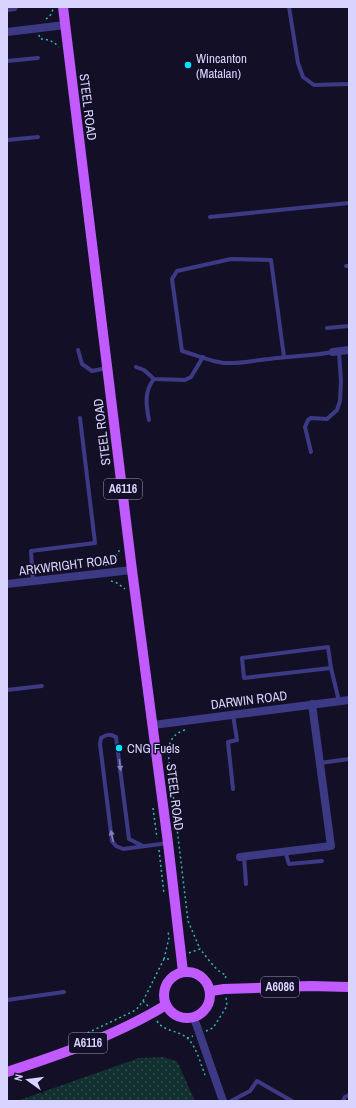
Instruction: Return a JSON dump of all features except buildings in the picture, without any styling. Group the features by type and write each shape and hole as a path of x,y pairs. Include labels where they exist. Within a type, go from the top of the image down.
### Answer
{"main road":[{"name":"STEEL ROAD","path":"63,7 183,972"},
{"path":"183,972 199,974 205,979 211,991 211,999 208,1007 203,1013 194,1018 186,1019 178,1017 171,1012 166,1005 164,997 168,981 174,976 183,972"},
{"name":"A6086","path":"211,991 224,989 310,986 349,987"},
{"name":"A6116","path":"7,1072 69,1052 166,1005"}],"street":[{"path":"7,32 65,25"},
{"path":"336,352 349,350"},
{"name":"ARKWRIGHT ROAD","path":"7,584 132,570"},
{"name":"DARWIN ROAD","path":"153,724 349,700"},
{"path":"242,857 331,846 312,704"},
{"path":"194,1018 223,1101"}],"lane":[{"path":"7,10 14,9 16,7"},
{"path":"289,7 298,63 303,77 314,85 349,84"},
{"path":"7,61 38,58"},
{"path":"7,140 38,137"},
{"path":"210,217 349,203"},
{"path":"284,358 271,260 231,259 177,271 172,279 182,351 225,363 284,358 336,352 341,390 337,410 327,419 311,418 308,420 305,427 311,452"},
{"path":"327,328 349,326"},
{"path":"78,350 82,364 92,371 108,368"},
{"path":"136,367 144,370 154,379 185,380 191,377 203,357"},
{"path":"149,420 146,406 147,395 151,382 154,379"},
{"path":"33,582 31,551 95,543 80,418"},
{"path":"331,668 244,678 242,658 328,647 339,702"},
{"path":"7,690 42,686"},
{"path":"233,714 237,740 228,742 233,788"},
{"path":"143,846 129,839 116,736 111,734 105,735 101,738 100,744 112,841 116,846 123,849 168,843"},
{"path":"319,763 349,758"},
{"path":"285,851 289,864 322,861"},
{"path":"242,857 246,884"},
{"path":"7,1000 64,992"},
{"path":"231,1101 250,1091 257,1081 292,1101"},
{"path":"343,1101 345,1097 349,1095"}],"path":[{"path":"186,720 187,729 179,731 172,737 168,752 188,921 200,950"},
{"path":"187,1038 213,1028 227,1006 224,989 226,975"},
{"path":"83,1035 136,1010 143,1001 148,1005 160,1026 187,1038 196,1051 206,1080"}],"green space":[{"path":"163,1057 177,1061 195,1101 17,1101 139,1058"}],"place":[{"name":"Wincanton (Matalan)","path":"188,65"},
{"name":"CNG Fuels","path":"119,748"}]}
